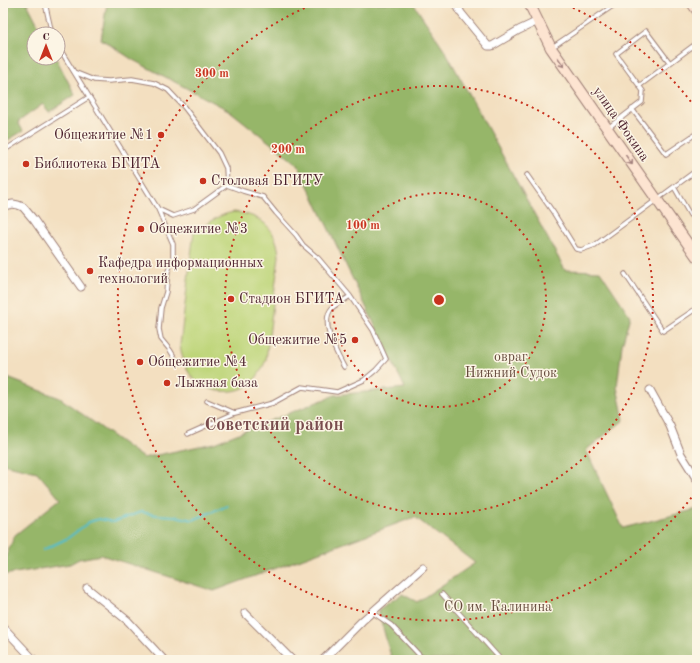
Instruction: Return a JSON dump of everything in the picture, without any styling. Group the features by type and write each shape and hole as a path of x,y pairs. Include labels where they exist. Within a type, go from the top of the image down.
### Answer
{"main road":[{"name":"улица Фокина","path":"529,3 551,48 697,257"},
{"path":"692,3 697,10"}],"street":[{"path":"456,3 461,13 488,46 492,46 538,21"},
{"path":"3,206 13,204 23,207 34,220 81,287"},
{"path":"650,390 670,426 681,454 697,478"},
{"path":"323,660 372,612 423,567"},
{"path":"87,588 128,621 164,660"},
{"path":"245,613 292,660"},
{"path":"3,627 34,660"}],"lane":[{"path":"45,3 50,26"},
{"path":"551,48 616,3"},
{"path":"607,128 642,102 643,91 616,54 646,31 670,63"},
{"path":"639,86 697,43"},
{"path":"66,59 158,209 173,244 173,259 168,271 166,292 161,308 159,329 161,339 176,360"},
{"path":"74,72 94,80 109,81 132,79 154,82 168,90 184,107 219,153 226,168 227,185"},
{"path":"3,151 89,97"},
{"path":"632,109 666,154 697,132"},
{"path":"527,175 553,212 576,249 581,250 595,245 697,170"},
{"path":"158,209 173,216 194,209 227,185"},
{"path":"188,434 235,413 273,403 302,387 337,392 364,380 386,359 373,330 350,296 318,258 303,245 263,197 227,185"},
{"path":"674,187 690,215"},
{"path":"625,274 663,331 697,308"},
{"path":"344,368 335,350 328,329 327,318 332,308 350,296"},
{"path":"206,401 235,413"},
{"path":"442,594 501,660"},
{"path":"372,612 391,625 424,660"}],"green space":[{"path":"3,3 27,3 39,26 26,26 26,66 60,66 75,95 49,112 43,104 18,122 23,131 3,143"},
{"name":"овраг Нижний Судок","path":"107,3 413,3 446,52 565,270 600,271 630,316 622,345 617,387 624,420 586,450 623,528 697,509 697,660 392,660 378,610 402,594 417,602 475,563 415,517 214,591 101,555 79,559 70,564 3,575 3,563 15,535 60,499 37,472 3,464 3,378 5,377 60,398 143,458 214,443 335,395 405,388 298,165 230,111 133,60 101,39"},
{"path":"234,212 252,216 266,225 275,238 279,256 266,360 252,383 236,390 222,391 208,388 193,378 185,364 180,345 194,231 200,232 207,224 215,219"}],"waterway":[{"path":"43,550 68,538 89,522 99,519 113,522 141,512 175,516 193,520 227,505"}],"place":[{"name":"Общежитие №1","path":"161,135"},
{"name":"Библиотека БГИТА","path":"26,164"},
{"name":"Столовая БГИТУ","path":"203,181"},
{"name":"Общежитие №3","path":"141,229"},
{"name":"Кафедра информационных технологий","path":"90,271"},
{"name":"Стадион БГИТА","path":"231,299"},
{"name":"Общежитие №5","path":"355,340"},
{"name":"Общежитие №4","path":"140,362"},
{"name":"Лыжная база","path":"167,383"}],"district":[{"name":"Советский район","path":"274,425"}],"park label":[{"name":"СО им. Калинина","path":"498,607"}]}
